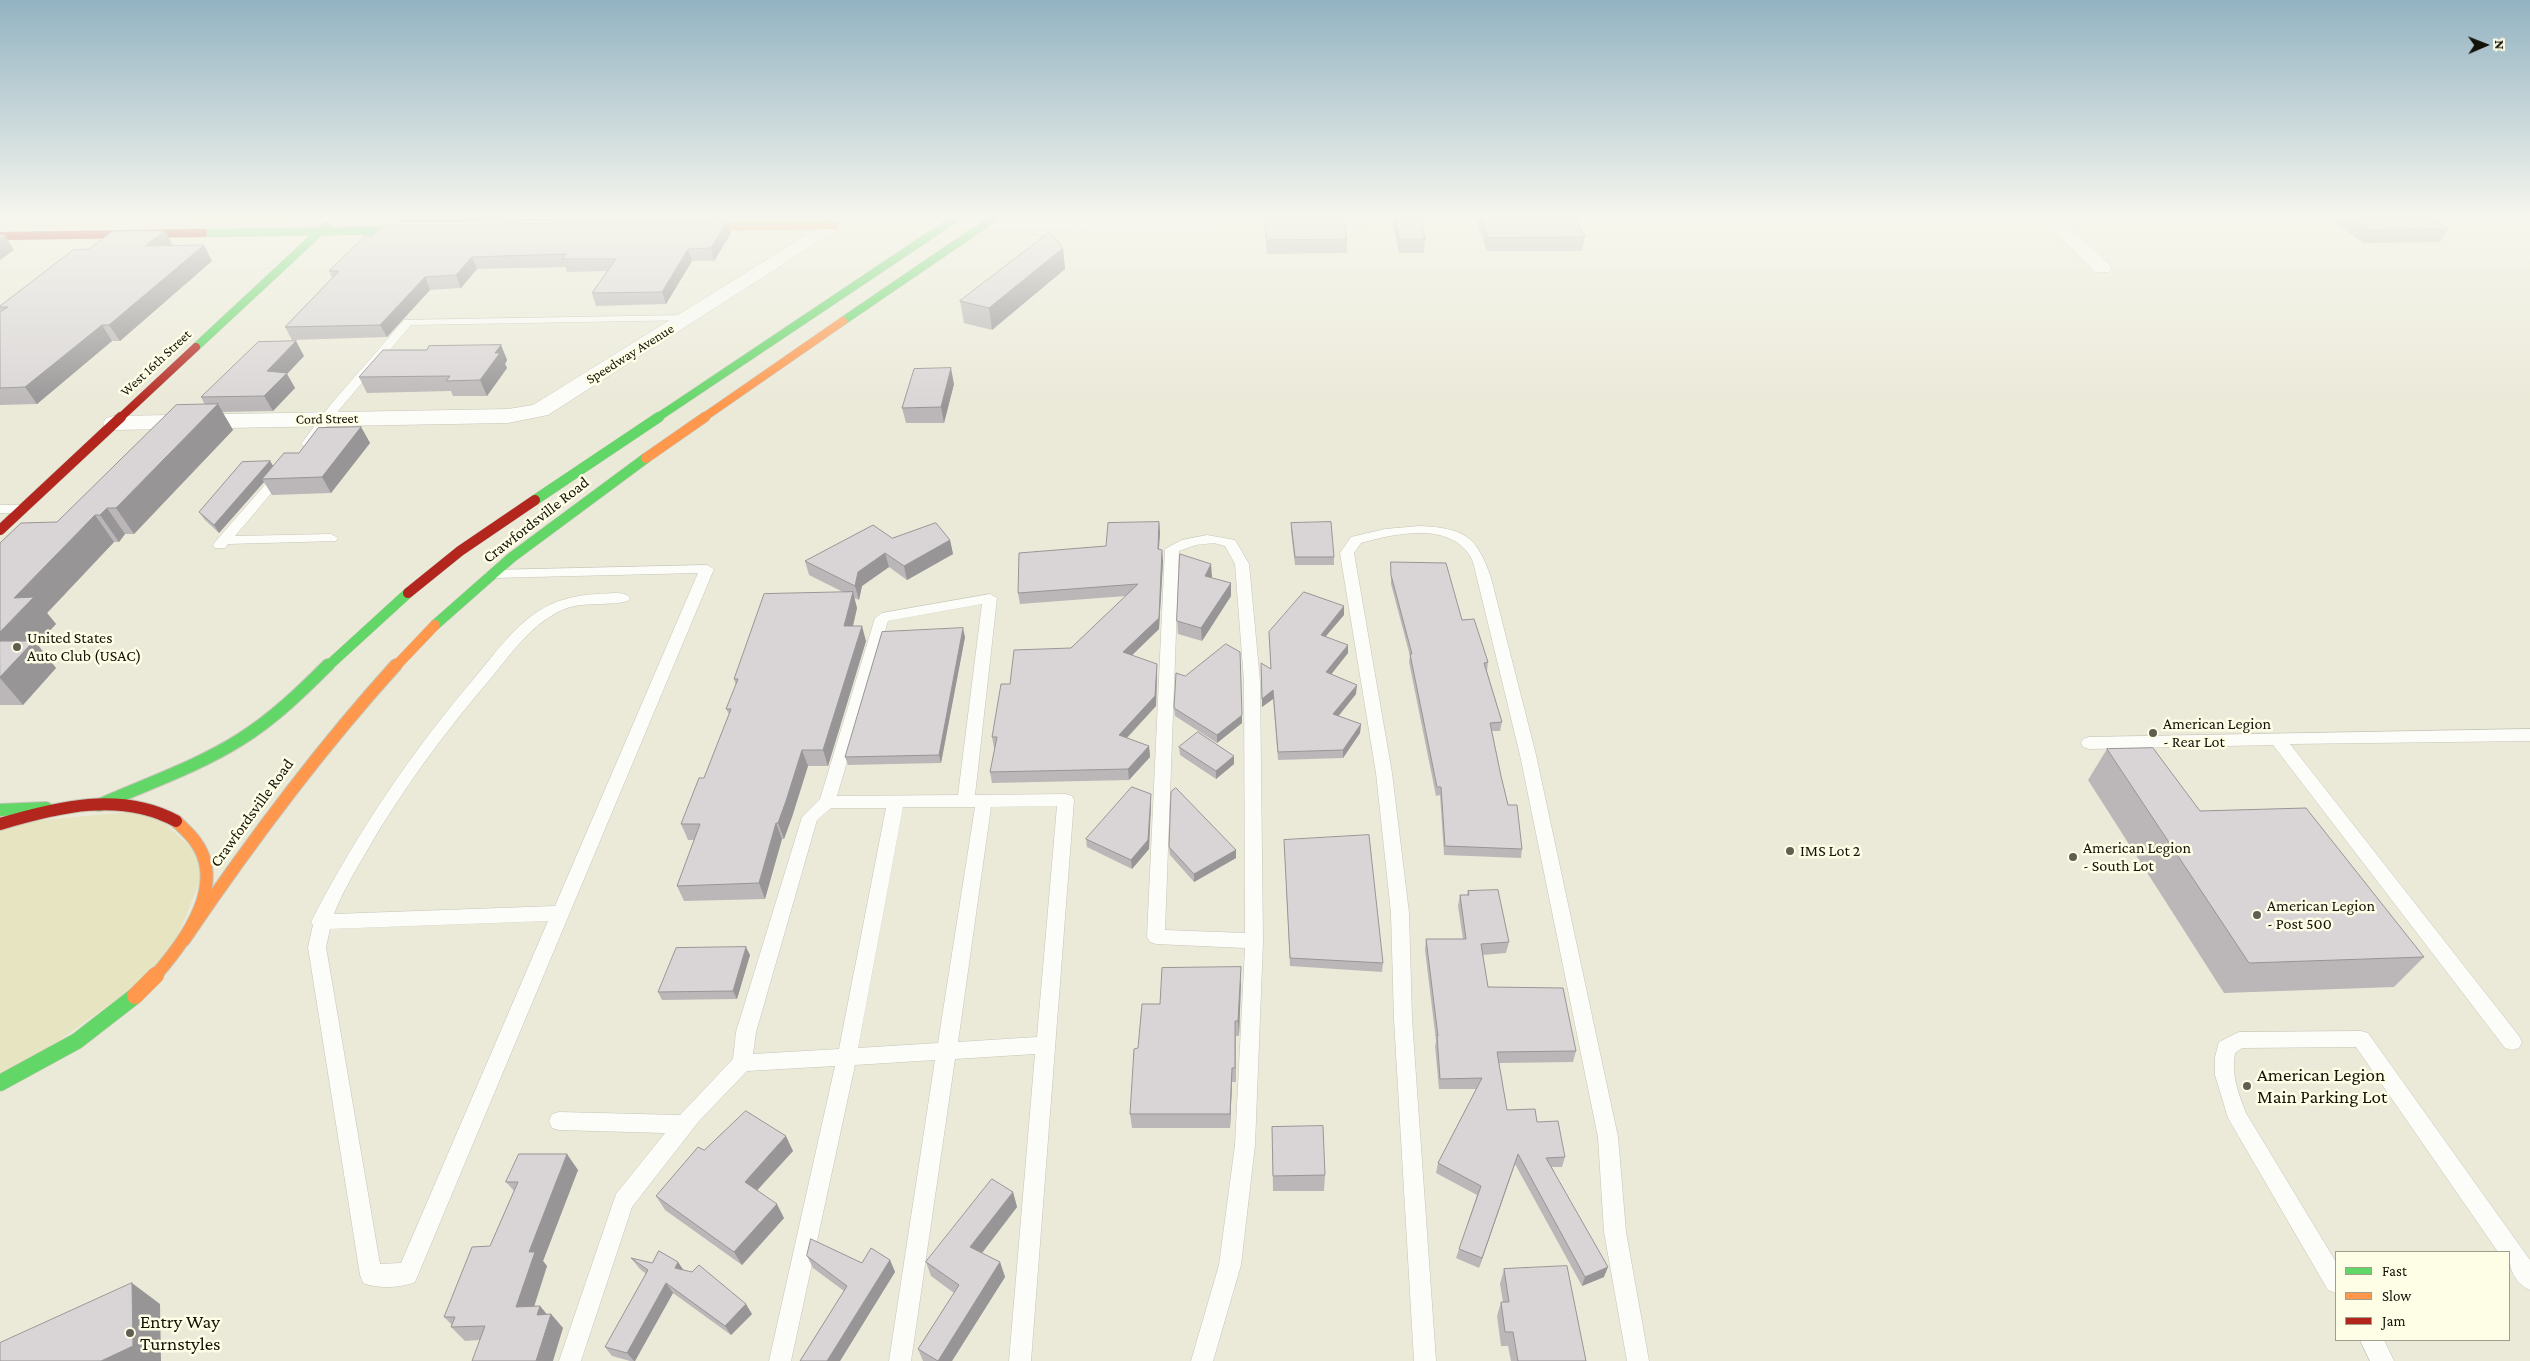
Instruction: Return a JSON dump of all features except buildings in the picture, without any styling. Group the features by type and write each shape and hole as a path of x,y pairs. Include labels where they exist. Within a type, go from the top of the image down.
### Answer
{"main road":[{"name":"West 16th Street","path":"0,530 267,282"},
{"name":"Crawfordsville Road","path":"99,804 213,753 255,729 288,703 394,604 460,551 861,282"},
{"name":"Crawfordsville Road","path":"184,940 254,834 328,738 405,654 492,574 599,491 902,282"},
{"path":"0,810 99,804 151,810 183,824 194,836 202,849 207,864 207,880 203,899 184,940 146,986 92,1031 61,1052 0,1083"},
{"path":"0,824 70,806"}],"street":[{"name":"Speedway Avenue","path":"540,410 745,282"},
{"name":"Cord Street","path":"114,423 508,416 540,410"}],"lane":[{"path":"300,452 408,322 687,318"},
{"path":"287,467 222,543 332,538"},
{"path":"0,509 23,509"},
{"path":"1425,1361 1417,1263 1403,1019 1400,913 1384,773 1347,553 1356,540 1404,529 1431,530 1456,535 1475,552 1484,578 1530,764 1608,1137 1615,1232 1638,1361"},
{"path":"1202,1361 1230,1265 1245,1145 1254,941 1252,681 1242,564 1230,543 1214,538 1189,542 1172,549 1156,937 1254,941"},
{"path":"492,574 707,569 407,1274 371,1275 317,947 320,922 373,824 405,775 442,725 519,635 552,609 568,602 623,598"},
{"path":"570,1361 623,1201 685,1124 742,1062 746,1032 810,817 827,802 882,618 990,598 975,801 948,1051 900,1361"},
{"path":"2089,743 2530,735"},
{"path":"2277,740 2512,1042"},
{"path":"827,802 1066,800 1020,1361"},
{"path":"780,1361 847,1057 896,801"},
{"path":"320,922 560,913"},
{"path":"2335,1280 2238,1118 2227,1093 2222,1065 2226,1048 2239,1040 2361,1039 2530,1279"},
{"path":"742,1062 1046,1045"},
{"path":"559,1121 685,1124"},
{"path":"2372,1341 2383,1361"}],"shaded area":[{"path":"151,810 207,863 167,963 0,1083 0,824"}],"traffic: fast":[{"path":"196,347 266,282"},
{"path":"535,500 861,282"},
{"path":"843,321 901,282"},
{"path":"435,625 511,558 646,458"},
{"path":"99,805 180,770 240,740 296,696 408,593"},
{"path":"0,810 46,808"},
{"path":"0,1083 77,1041 135,996"}],"traffic: slow":[{"path":"646,458 843,321"},
{"path":"184,940 241,857 301,776 365,699 435,625"},
{"path":"135,996 171,958 186,936 199,912 205,888 205,864 196,842 176,821"}],"traffic: jam":[{"path":"0,530 196,347"},
{"path":"408,593 460,551 535,500"},
{"path":"0,824 65,808 114,804 137,806 158,811 176,821"}],"place":[{"name":"United States Auto Club (USAC)","path":"17,647"},
{"name":"American Legion - Rear Lot","path":"2153,733"},
{"name":"IMS Lot 2","path":"1790,851"},
{"name":"American Legion - South Lot","path":"2073,857"},
{"name":"American Legion - Post 500","path":"2257,915"},
{"name":"American Legion Main Parking Lot","path":"2247,1086"},
{"name":"Entry Way Turnstyles","path":"130,1333"}]}
